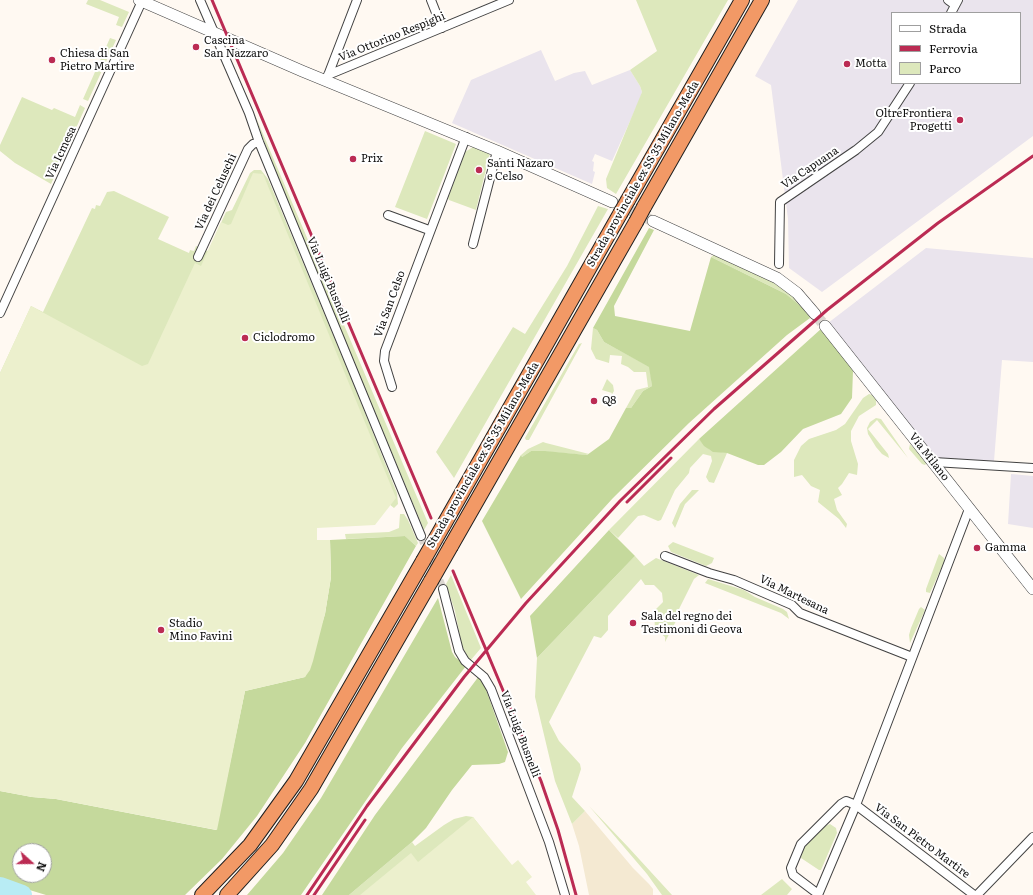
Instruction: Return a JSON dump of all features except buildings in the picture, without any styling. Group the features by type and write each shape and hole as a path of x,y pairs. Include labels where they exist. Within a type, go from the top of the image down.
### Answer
{"highway":[{"name":"Strada provinciale ex SS 35 Milano-Meda","path":"202,895 250,845 296,781 742,0"},
{"name":"Strada provinciale ex SS 35 Milano-Meda","path":"230,893 276,840 311,789 762,0"}],"street":[{"name":"Via Luigi Busnelli","path":"200,0 215,32 421,536"},
{"path":"327,78 357,0"},
{"path":"431,0 442,28"},
{"name":"Via Ottorino Respighi","path":"327,78 509,0"},
{"path":"948,0 957,2 951,12"},
{"path":"141,1 466,137 612,202"},
{"name":"Via Icmesa","path":"0,313 141,1"},
{"name":"Via Capuana","path":"779,264 780,202 856,150 878,132 909,84"},
{"name":"Via San Celso","path":"392,387 384,361 385,351 429,230 466,137"},
{"name":"Via dei Celuschi","path":"198,257 248,149 252,144 259,142"},
{"path":"474,244 497,151"},
{"path":"388,215 429,230"},
{"path":"653,221 777,278 797,293 815,314"},
{"name":"Via Milano","path":"825,326 1033,589"},
{"path":"934,462 1033,468"},
{"path":"856,805 843,802 799,848 790,871 818,895 856,805 969,509"},
{"name":"Via Martesana","path":"665,556 709,573 734,580 792,605 800,613 912,656"},
{"name":"Via Luigi Busnelli","path":"443,589 459,650 466,661 484,678 491,689 549,842 565,895"},
{"name":"Via San Pietro Martire","path":"856,805 979,894"},
{"path":"979,894 1033,837"}],"shaded area":[{"path":"798,0 1033,0 1033,136 822,292 789,268 788,219 771,85 755,76"},
{"path":"541,50 555,81 574,73 585,71 592,85 630,70 640,86 642,92 640,99 612,161 595,154 592,161 594,162 593,171 595,172 592,184 452,123 471,80"},
{"path":"926,248 1033,258 1033,362 1002,360 994,461 937,458 828,323"},
{"path":"1011,474 1033,476 1033,528 1008,524"},
{"path":"585,811 633,868 649,884 653,889 653,895 589,895 579,846 572,824"}],"green space":[{"path":"88,0 100,0 129,12 122,27 116,25 119,17 86,4"},
{"path":"636,0 728,0 616,194 607,188 606,179 642,92 630,70 657,51"},
{"path":"110,38 116,40 88,101 83,99"},
{"path":"22,97 52,110 54,108 75,117 80,105 85,108 51,184 15,163 0,151 0,145"},
{"path":"255,115 428,523 424,530 298,227"},
{"path":"425,131 456,144 427,219 395,207"},
{"path":"473,147 490,153 476,210 449,200 448,198 465,152"},
{"path":"254,170 261,170 268,179 353,383 397,493 398,504 394,508 379,496 156,375 0,373 31,306 43,312 92,208 95,209 96,205 100,206 107,192 114,191 169,217 158,239 189,253 190,250 194,251 196,246 208,251 226,212 232,210 250,173"},
{"path":"253,173 263,174 396,498 375,525 317,528 317,540 330,540 331,577 325,614 313,661 310,670 305,677 245,691 217,830 56,799 32,797 0,791 0,373 31,306 142,366 148,364 195,263 201,266 221,222 228,225 231,224"},
{"path":"598,206 608,209 454,478 436,452 513,327 525,334 567,266"},
{"path":"649,228 654,230 614,306 615,316 690,331 711,257 786,294 803,308 810,318 787,335 689,423 613,498 521,599 482,521 521,455 522,457 531,451 545,451 587,455 609,439 626,408 631,408 643,391 652,386 649,367 604,342 597,330 593,328"},
{"path":"716,253 785,288 812,316 810,318 803,308 786,294 711,257"},
{"path":"593,328 597,330 604,342 650,367 652,386 643,391 631,408 626,408 636,390 648,387 646,372 634,372 621,364 622,356 610,355 609,363 596,359 591,349"},
{"path":"822,328 853,371 852,398 841,414 803,429 781,452 764,465 758,465 727,453 713,452 704,446 699,439"},
{"path":"582,343 529,440 526,440 525,438 579,344"},
{"path":"607,379 613,385 614,391 605,406 612,393 602,390"},
{"path":"869,394 876,399 876,405 859,416 851,431 851,441 858,464 857,475 849,473 838,488 842,495 834,499 837,510 847,524 846,528 839,519 818,502 820,490 811,486 802,475 794,477 794,460 801,446 809,439 836,430 845,424 863,398"},
{"path":"876,418 881,419 908,458 877,420 868,429 888,454 889,458 882,454 876,447 868,434 867,428 870,422"},
{"path":"699,439 710,450 727,453 714,483 709,482 706,477 712,461 711,456 703,454 690,468 689,473 675,490 661,520 658,521 644,515 638,516 618,538 609,530"},
{"path":"543,442 589,454 531,451 522,457 521,455 528,449"},
{"path":"910,444 927,463 925,465 922,464 909,449"},
{"path":"692,490 699,490 685,504 675,528 672,523 680,504"},
{"path":"400,514 404,514 408,520 418,543 416,546 405,536 346,539 345,534 389,532 399,528"},
{"path":"609,530 635,556 537,658 530,616"},
{"path":"405,536 416,546 305,743 257,816 222,859 185,895 46,895 0,881 0,791 32,797 56,799 216,830 245,691 305,677 325,614 331,577 330,540"},
{"path":"673,542 714,558 712,563 706,566 671,552 668,546"},
{"path":"939,554 944,558 944,562 930,593 926,592 926,589"},
{"path":"635,556 644,566 656,558 699,575 694,579 675,617 676,621 665,642 665,637 655,629 654,611 663,602 662,593 654,585 645,585 641,579 608,616 608,630 601,638 594,636 549,722 559,741 580,764 581,769 572,797 585,811 572,824 555,781 535,697 537,658"},
{"path":"451,575 481,648 470,661 462,646 455,611 446,584"},
{"path":"708,579 744,590 755,597 783,609 787,612 789,619 781,613 705,583"},
{"path":"438,598 452,652 455,657 466,666 402,748 301,895 247,895 283,853 321,798"},
{"path":"921,607 925,610 910,643 909,635 911,628"},
{"path":"479,676 483,681 508,752 505,762 499,764 472,765 452,790 426,828 412,842 349,895 322,895 375,815"},
{"path":"589,806 672,895 662,895 647,874"},
{"path":"466,816 473,817 495,845 373,895 349,895 412,842 415,846 454,819"},
{"path":"473,817 512,865 518,860 532,877 526,882 536,895 360,895 411,853 418,862"},
{"path":"830,824 836,828 837,833 821,870 819,870 801,858 802,849 825,826"},
{"path":"782,879 792,889 787,895 761,895"}],"waterway":[{"path":"0,887 22,895"}],"tunnel":[{"path":"612,202 653,221"},
{"path":"815,314 825,326"},
{"path":"421,536 443,589"}],"railway":[{"path":"212,0 431,518"},
{"path":"307,895 367,806 464,677 526,603 620,501 714,409 827,310 938,223 1033,156"},
{"path":"627,502 671,458"},
{"path":"453,571 541,781 558,830 576,895"},
{"path":"314,895 365,820"}],"place":[{"name":"Cascina San Nazzaro","path":"196,47"},
{"name":"Chiesa di San Pietro Martire","path":"52,60"},
{"name":"Motta","path":"847,64"},
{"name":"OltreFrontiera Progetti","path":"960,120"},
{"name":"Prix","path":"353,159"},
{"name":"Santi Nazaro e Celso","path":"479,170"},
{"name":"Ciclodromo","path":"245,338"},
{"name":"Q8","path":"594,401"},
{"name":"Gamma","path":"977,548"},
{"name":"Sala del regno dei Testimoni di Geova","path":"633,623"},
{"name":"Stadio Mino Favini","path":"161,630"}]}
